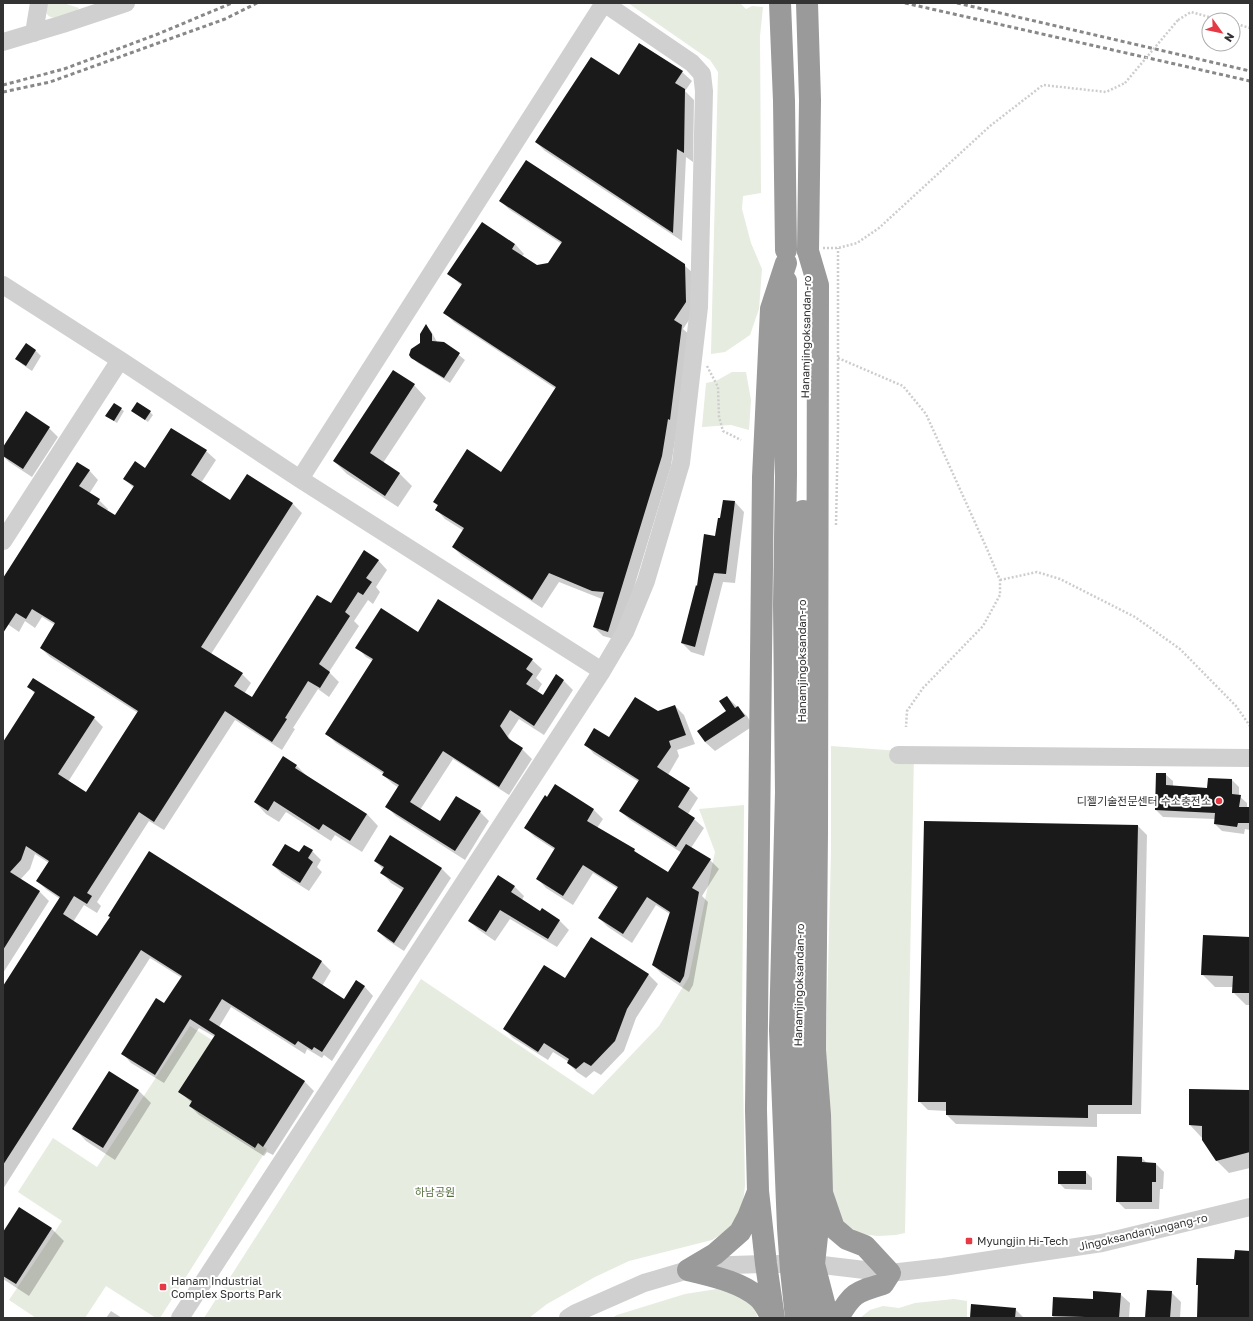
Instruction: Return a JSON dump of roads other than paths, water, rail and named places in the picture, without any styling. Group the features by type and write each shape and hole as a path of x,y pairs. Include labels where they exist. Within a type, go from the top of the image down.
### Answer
{"highway":[{"name":"Hanamjingoksandan-ro","path":"780,3 784,101 786,256 786,474 784,604 794,792 802,832 798,1026 805,1270 813,1318"},
{"name":"Hanamjingoksandan-ro","path":"796,1318 788,1228 780,1030 794,792 803,461 812,249 807,3"},
{"path":"812,249 818,285 815,1050 820,1115 822,1193 814,1264 828,1318"},
{"path":"773,1318 758,1191 756,1094 763,477 771,309 786,256"},
{"path":"688,1270 715,1254 740,1232 748,1217 758,1191"},
{"path":"822,1193 834,1228 847,1238 865,1246 890,1273 883,1284 862,1290 852,1297 846,1303 838,1318"},
{"path":"688,1270 720,1279 743,1288 759,1298 773,1318"}],"street":[{"path":"34,33 39,3"},
{"path":"3,42 126,3"},
{"path":"180,1318 626,632 646,582 681,463 699,307 704,91 702,74 692,63 603,3 300,479"},
{"path":"3,285 300,479 602,671"},
{"path":"3,541 120,360"},
{"path":"898,755 1250,758"},
{"name":"Jingoksandanjungang-ro","path":"568,1318 644,1283 688,1270 766,1264 814,1264 890,1273 943,1267 1102,1243 1250,1207"}],"railway":[{"path":"3,85 64,69 158,34 232,3"},
{"path":"3,92 50,82 225,19 257,3"},
{"path":"905,3 1250,81"},
{"path":"957,3 1250,71"}],"place":[{"name":"디젤기술전문센터 수소충전소","path":"1219,801"},
{"name":"Myungjin Hi-Tech","path":"969,1241"},
{"name":"Hanam Industrial Complex Sports Park","path":"163,1287"}],"park label":[{"name":"하남공원","path":"435,1192"}]}
